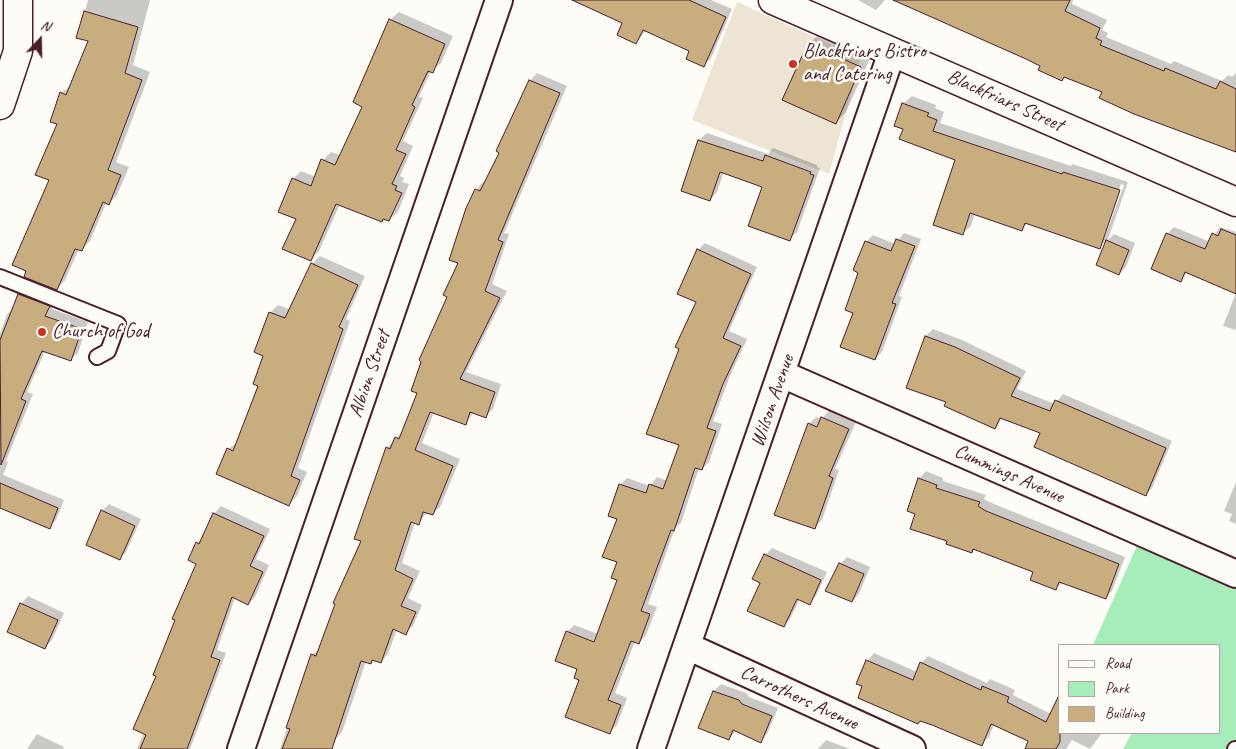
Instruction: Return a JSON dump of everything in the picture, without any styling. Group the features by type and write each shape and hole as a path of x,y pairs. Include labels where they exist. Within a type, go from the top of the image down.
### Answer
{"street":[{"path":"0,105 18,52 18,0"},
{"name":"Albion Street","path":"241,749 499,0"},
{"name":"Blackfriars Street","path":"774,0 1236,202"},
{"name":"Wilson Avenue","path":"651,749 892,52"},
{"name":"Cummings Avenue","path":"782,374 1236,574"},
{"name":"Carrothers Avenue","path":"687,646 912,749"}],"lane":[{"path":"0,277 118,324 108,351 97,357"}],"shaded area":[{"path":"737,2 861,58 829,174 692,120"}],"green space":[{"path":"1139,541 1236,588 1236,749 1123,749 1131,734 1221,734 1221,644 1093,644"}],"building":[{"path":"572,0 689,0 726,17 704,67 686,59 689,51 643,30 636,44 617,35 622,23"},
{"path":"893,0 1070,0 1065,11 1100,28 1096,38 1102,41 1100,45 1164,71 1165,68 1216,89 1220,81 1236,89 1236,152 1134,114 1099,98 1102,92 1064,77 1062,81 1038,70 1040,66 1026,59"},
{"path":"84,11 138,27 125,73 142,80 108,170 121,175 109,205 103,202 82,251 75,249 57,290 24,277 26,271 12,265 49,180 35,175 57,124 50,122 60,92 66,95 88,41 76,38"},
{"path":"389,19 445,44 433,73 428,71 412,105 415,107 396,150 406,154 392,184 397,186 395,190 402,193 389,221 383,219 382,222 336,204 311,261 282,249 296,219 278,212 292,178 311,186 321,159 335,165 362,107 353,102"},
{"path":"808,43 861,67 836,124 782,100"},
{"path":"529,80 560,93 498,240 503,242 485,291 500,298 460,379 495,392 486,418 470,412 466,425 430,412 415,450 453,466 433,515 423,512 419,525 411,522 395,570 413,579 401,606 416,612 406,635 393,629 381,663 372,660 371,664 361,661 332,749 282,749 290,729 286,728 311,654 316,656 335,604 333,603 361,541 354,539 386,447 390,449 395,437 399,439 417,393 411,391 421,362 419,360 447,297 443,295 458,263 449,260 466,208 475,189 480,191 499,153 496,151"},
{"path":"902,103 929,113 927,116 937,120 933,131 1062,174 1063,172 1120,190 1100,249 1025,223 1022,231 970,213 963,235 933,225 955,160 899,139 903,129 894,126"},
{"path":"698,140 763,161 765,155 811,172 810,174 814,175 790,241 748,226 762,187 720,172 710,201 681,191"},
{"path":"1221,229 1236,235 1236,294 1185,272 1181,282 1151,269 1166,233 1205,249 1212,233 1218,236"},
{"path":"896,239 915,246 892,303 896,304 875,360 840,347 853,313 845,310 858,273 853,270 865,241 891,251"},
{"path":"1106,240 1129,250 1119,275 1096,265"},
{"path":"697,249 751,274 723,338 741,346 723,384 707,428 716,431 702,470 695,468 674,531 671,530 641,611 650,614 639,644 631,641 608,700 621,705 610,734 565,717 579,680 574,678 577,669 555,661 566,631 594,642 617,580 611,578 617,562 602,557 617,519 608,516 619,484 646,493 649,484 663,489 679,445 646,434 679,349 675,347 696,302 677,294"},
{"path":"311,263 358,285 339,327 343,329 291,476 300,480 289,506 216,474 227,448 233,451 258,386 253,384 263,356 254,352 269,312 285,318"},
{"path":"18,294 50,306 45,316 82,329 71,361 42,351 21,399 26,401 1,465 0,340"},
{"path":"925,336 955,347 1020,378 1011,396 1050,411 1055,400 1166,448 1146,496 1034,447 1040,433 1000,418 995,429 944,406 946,402 906,388"},
{"path":"821,417 849,429 829,476 833,478 815,529 774,515 808,423 817,427"},
{"path":"918,478 937,485 936,488 980,502 978,506 986,511 1119,564 1106,599 1059,582 1056,590 1030,580 1033,572 973,549 972,553 946,544 947,541 910,529 915,514 907,511"},
{"path":"0,483 58,508 50,529 0,508"},
{"path":"101,510 135,526 120,560 86,545"},
{"path":"213,513 264,536 250,566 263,572 248,605 232,597 211,657 220,660 187,749 140,749 146,735 133,729 156,676 153,675 175,620 172,619 196,564 188,560 196,542 199,544"},
{"path":"764,554 821,580 810,605 797,599 784,627 747,611 760,583 752,579"},
{"path":"839,563 864,574 852,602 825,591"},
{"path":"20,603 58,620 45,649 7,632"},
{"path":"866,660 913,680 920,662 981,690 982,686 1009,697 1007,702 1046,722 1058,697 1058,734 1060,734 1060,742 1056,749 1025,749 1028,741 991,724 982,746 932,725 920,721 918,724 858,698 862,686 856,684"},
{"path":"713,691 739,700 742,704 772,716 761,743 733,730 729,740 698,728"}],"place":[{"name":"Blackfriars Bistro and Catering","path":"793,64"},
{"name":"Church of God","path":"42,332"}]}
